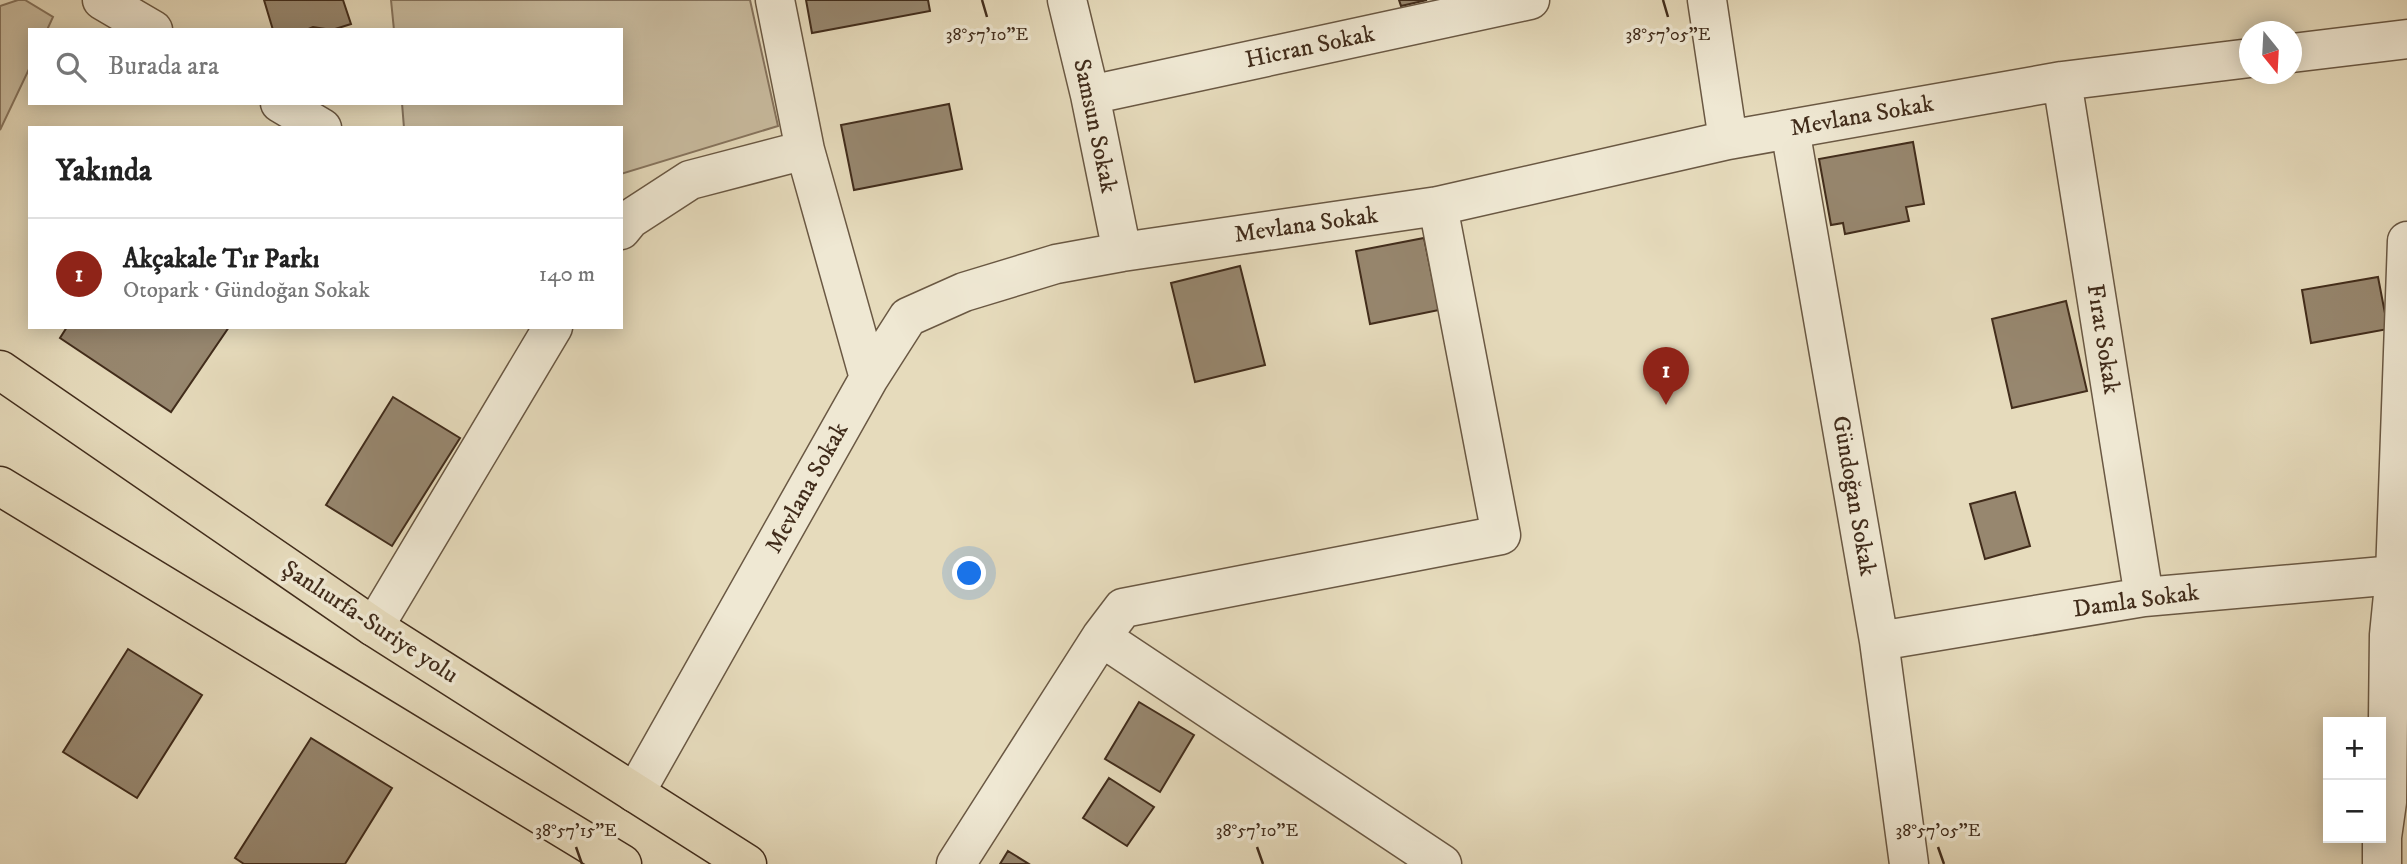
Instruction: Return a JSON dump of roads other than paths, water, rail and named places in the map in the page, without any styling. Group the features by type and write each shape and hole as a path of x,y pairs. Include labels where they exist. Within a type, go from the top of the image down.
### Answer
{"main road":[{"name":"Şanlıurfa-Suriye yolu","path":"0,370 374,627 747,864"},
{"path":"0,486 609,860"}],"street":[{"path":"102,0 150,28"},
{"path":"775,0 805,150 869,378"},
{"name":"Samsun Sokak","path":"1067,0 1090,95 1122,252"},
{"name":"Hicran Sokak","path":"1090,95 1530,0"},
{"path":"1707,0 1728,140"},
{"path":"2302,52 2407,39"},
{"name":"Mevlana Sokak","path":"635,793 869,378 908,317 964,292 1056,264 1438,206 1728,140 2062,81 2239,59"},
{"name":"Fırat Sokak","path":"2062,81 2144,597"},
{"path":"282,105 319,126"},
{"name":"Gündoğan Sokak","path":"1790,129 1879,642 1909,864"},
{"path":"623,228 630,219 690,180 805,150"},
{"path":"956,864 1101,637 1123,608 1501,535 1438,206"},
{"path":"2382,864 2382,837 2397,801 2398,633 2395,575 2405,398 2407,241"},
{"path":"374,627 552,329"},
{"name":"Damla Sokak","path":"1879,642 2144,597 2395,575"},
{"path":"1101,637 1442,864"}],"place":[{"name":"Akçakale Tır Parkı","path":"1666,405"}]}
